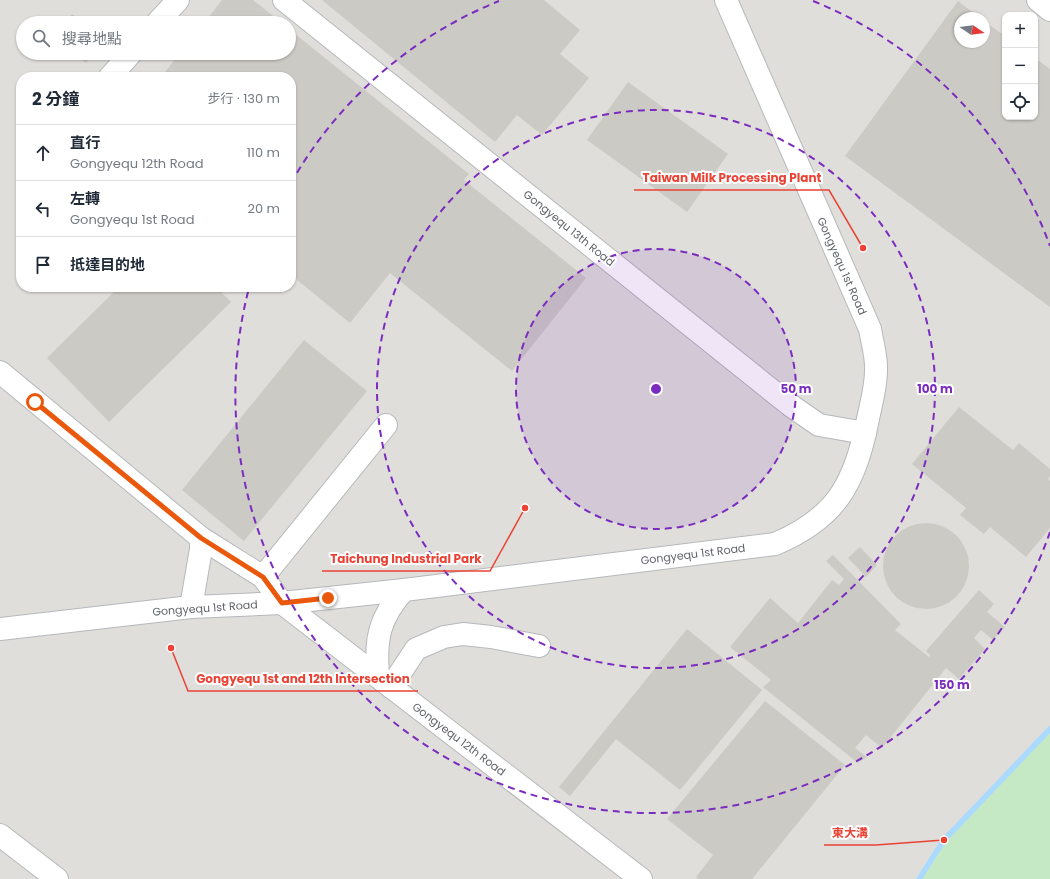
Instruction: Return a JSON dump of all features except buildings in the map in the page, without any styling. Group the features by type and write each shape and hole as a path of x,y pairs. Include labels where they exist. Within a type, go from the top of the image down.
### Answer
{"street":[{"path":"163,16 178,0"},
{"name":"Gongyequ 13th Road","path":"284,0 790,405 819,425 865,433"},
{"name":"Gongyequ 1st Road","path":"0,629 191,606 282,603 404,590 775,544 797,535 818,522 840,498 853,473 865,433 876,371 870,329 726,0"},
{"path":"1038,0 1050,10"},
{"path":"114,72 125,60"},
{"name":"Gongyequ 12th Road","path":"0,372 201,538 263,577 282,603 642,879"},
{"path":"263,577 386,425"},
{"path":"191,606 201,549 201,538"},
{"path":"385,681 376,644 380,630 393,602 404,590"},
{"path":"385,681 416,649 444,637 463,634 491,637 539,646"},
{"path":"0,835 57,879"}],"shaded area":[{"path":"0,0 1050,0 1050,729 944,840 919,879 0,879"}],"green space":[{"path":"1050,729 1050,879 919,879 944,840"}],"waterway":[{"path":"919,879 944,840 1050,729"}],"place":[{"name":"Taiwan Milk Processing Plant","path":"863,248"},
{"name":"Taichung Industrial Park","path":"525,508"},
{"name":"Gongyequ 1st and 12th Intersection","path":"171,648"},
{"name":"東大溝","path":"944,840"}],"route":[{"path":"35,402 201,538 263,577 282,603 328,598"}]}
